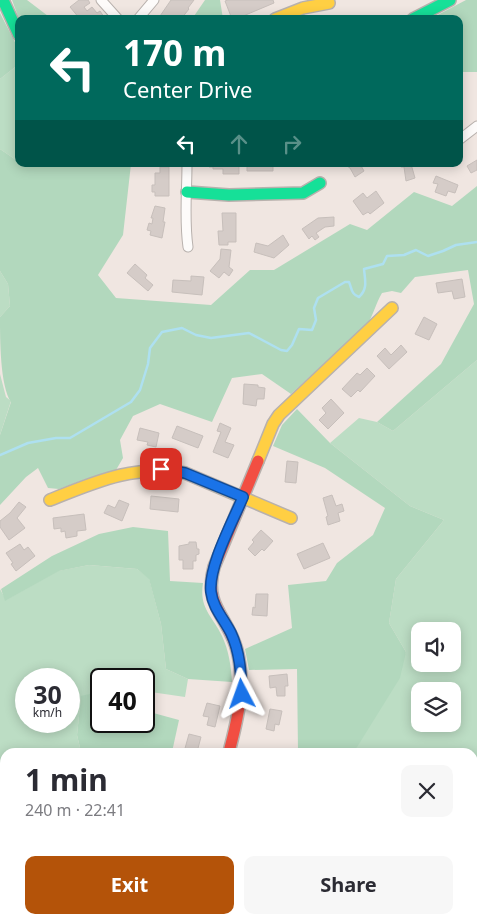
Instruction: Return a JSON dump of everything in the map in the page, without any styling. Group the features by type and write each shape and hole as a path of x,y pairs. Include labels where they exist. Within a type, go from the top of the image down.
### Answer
{"street":[{"path":"3,0 15,26"},
{"path":"101,0 114,15"},
{"path":"141,15 154,0"},
{"path":"421,15 450,0"},
{"path":"285,15 302,8 328,3"},
{"path":"463,137 477,126"},
{"path":"187,167 184,219 188,246"},
{"path":"187,192 229,195 303,193 320,183"},
{"path":"230,748 239,716 242,694 240,662 231,633 213,600 211,590 214,567 273,424 279,415 392,308"},
{"path":"50,500 116,476 161,469 185,473 291,518"}],"green space":[{"path":"12,0 27,0 47,15 18,15"},
{"path":"205,0 220,0 222,15 195,15"},
{"path":"466,0 477,0 477,72 463,72 463,15 438,15"},
{"path":"0,13 15,42 15,67 0,79"},
{"path":"15,67 15,159 0,149 0,79"},
{"path":"0,149 15,159 15,167 131,167 123,235 98,275 116,298 211,305 250,270 274,270 350,224 367,230 414,192 452,206 477,186 477,360 393,431 377,422 441,364 474,304 468,270 415,277 401,293 392,291 382,293 368,323 291,394 262,374 232,378 212,422 160,404 133,416 120,440 123,458 116,470 59,489 48,488 38,468 26,477 0,505 0,435 11,402 7,395 3,374 0,317 10,306 8,284 0,271"},
{"path":"0,271 8,284 10,306 0,317"},
{"path":"477,360 477,748 356,748 406,652 389,623 396,579 444,520 410,506 330,443 359,418 377,422 393,431"},
{"path":"0,374 6,397 11,401 0,435"},
{"path":"297,409 330,443 410,506 444,520 396,579 389,623 406,652 400,678 356,748 298,748 297,669 249,670 245,649 292,628 288,585 326,581 337,563 373,535 385,508 325,468 273,446 282,425"},
{"path":"133,527 168,531 170,581 203,583 202,592 205,606 224,642 229,659 232,682 188,679 166,669 161,624 149,579 137,569 89,565 59,571 5,601 1,589 52,556 99,534"},
{"path":"89,565 137,569 149,578 161,624 166,669 188,679 185,697 155,693 155,668 90,668 90,694 81,697 80,706 80,668 15,668 15,733 77,733 80,748 0,748 0,589 6,600 58,571"},
{"path":"90,694 90,733 155,733 155,713 179,720 173,748 80,748 77,735 77,733 80,733 81,696"}],"building":[{"path":"79,0 88,0 90,3 84,7 87,11 92,7 97,13 100,11 103,15 77,15 70,7"},
{"path":"171,0 194,0 184,15 161,15"},
{"path":"273,0 274,3 246,15 230,15 225,1"},
{"path":"477,160 477,170 471,173 467,166"},
{"path":"160,167 169,167 169,196 155,196 155,192 152,192 152,185 155,185 155,173 160,173"},
{"path":"213,167 239,167 239,174 223,174 223,169 213,169"},
{"path":"247,167 273,167 273,171 247,171"},
{"path":"348,167 362,167 364,171 355,177"},
{"path":"404,167 412,167 415,178 406,181"},
{"path":"436,176 458,185 455,193 448,191 446,196 435,192 438,184 433,183"},
{"path":"376,191 384,203 370,214 368,212 363,215 353,201 363,193 367,198"},
{"path":"155,206 165,208 162,238 150,235 151,231 147,230 149,223 152,224 153,218 151,218"},
{"path":"222,213 236,213 236,242 228,242 228,245 219,245 218,231 223,231"},
{"path":"334,217 334,226 325,227 316,233 319,237 315,240 312,236 309,239 302,229 318,218"},
{"path":"283,235 289,245 274,258 254,252 256,243 268,246"},
{"path":"221,249 231,250 229,267 233,270 229,276 224,272 219,278 210,271 220,259"},
{"path":"135,264 147,275 145,278 153,285 148,291 127,273"},
{"path":"191,276 204,277 202,295 172,292 173,280 191,281"},
{"path":"462,279 465,297 454,299 452,291 438,293 436,283"},
{"path":"424,317 437,324 429,340 415,334"},
{"path":"401,345 407,352 389,369 377,356 385,348 391,355"},
{"path":"367,368 375,376 360,392 358,390 351,397 342,389 357,373 360,375"},
{"path":"244,384 258,385 258,387 265,388 264,399 257,399 256,406 243,404"},
{"path":"331,399 344,413 328,429 319,420 326,413 322,408"},
{"path":"220,423 231,428 225,442 234,445 228,458 213,452 221,432 217,431"},
{"path":"177,426 203,436 198,448 172,438"},
{"path":"140,428 159,433 156,447 147,445 148,442 137,440"},
{"path":"287,461 298,462 296,483 285,482"},
{"path":"332,495 336,506 342,504 344,511 338,513 340,521 328,525 326,517 328,516 323,498"},
{"path":"151,496 179,499 178,512 150,509"},
{"path":"119,500 129,504 122,521 104,513 108,505 115,508"},
{"path":"19,502 26,507 17,518 25,528 9,540 0,527 0,521"},
{"path":"84,514 86,530 77,531 77,536 66,538 65,531 61,532 61,528 54,529 53,518"},
{"path":"261,530 273,541 264,551 262,549 255,556 248,549 254,542 252,540"},
{"path":"189,542 196,542 199,554 196,555 196,561 193,561 193,569 183,569 183,560 179,560 179,546 189,544"},
{"path":"323,543 330,558 304,569 297,554"},
{"path":"20,544 24,550 28,547 35,556 16,571 6,553"},
{"path":"256,594 268,594 267,616 252,615 253,607 255,608"},
{"path":"287,674 288,686 285,686 285,696 277,696 276,687 270,688 269,676"},
{"path":"207,703 220,706 215,727 207,725 209,717 203,716"},
{"path":"270,709 282,711 279,725 275,724 274,731 266,729"},
{"path":"189,734 201,737 198,748 185,748"}],"waterway":[{"path":"0,455 28,443 56,438 70,438 131,402 140,390 148,364 150,348 162,332 182,328 196,335 211,338 249,333 281,350 287,351 292,345 299,329 312,330 316,320 314,308 318,298 345,282 349,282 356,296 359,297 362,294 365,288 364,269 383,264 387,256 404,255 416,250 428,256 456,245 477,242"}],"traffic: fast":[{"path":"3,0 15,26"},
{"path":"421,15 450,0"},
{"path":"187,192 229,195 303,193 320,183"}],"traffic: slow":[{"path":"285,15 303,8 329,3"},
{"path":"258,461 273,424 279,415 392,308"},
{"path":"50,500 116,476 149,471 167,471 185,473 291,518"}],"traffic: jam":[{"path":"230,748 240,701 240,663 233,638 214,601 211,580 214,567 258,461"}],"route":[{"path":"161,469 185,473 243,497 214,567 211,590 213,600 231,633 236,648 240,662 242,694"}]}
